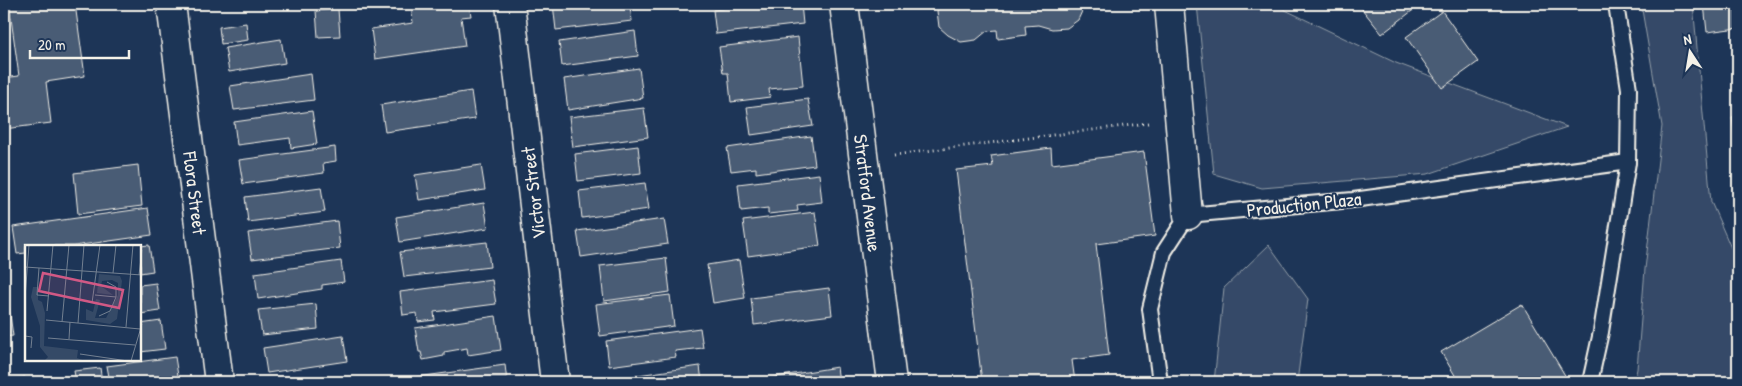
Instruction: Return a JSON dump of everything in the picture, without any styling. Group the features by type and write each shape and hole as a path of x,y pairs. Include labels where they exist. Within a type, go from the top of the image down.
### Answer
{"street":[{"name":"Flora Street","path":"171,4 219,382"},
{"name":"Victor Street","path":"510,4 555,382"},
{"name":"Stratford Avenue","path":"844,4 892,382"},
{"path":"1169,4 1188,215"}],"lane":[{"path":"1590,382 1628,162 1629,89 1616,4"},
{"name":"Production Plaza","path":"1188,215 1352,200 1628,162"},
{"path":"1160,382 1150,309 1164,252 1188,215"}],"path":[{"path":"863,158 1180,119"}],"shaded area":[{"path":"1197,4 1277,4 1277,6 1396,63 1567,127 1428,174 1262,188 1214,174"},
{"path":"1641,4 1693,4 1711,202 1738,264 1738,382 1634,382 1637,369 1645,269 1662,126"},
{"path":"1269,245 1308,299 1297,382 1214,382 1224,288"}],"building":[{"path":"9,4 75,4 85,76 46,82 51,123 4,129 4,78 19,76"},
{"path":"411,4 469,4 471,16 461,17 465,46 375,59 371,29 413,23"},
{"path":"553,4 630,4 632,21 556,30"},
{"path":"766,4 801,4 803,24 716,34 713,10"},
{"path":"941,4 1083,4 1083,9 1078,20 1067,28 1052,29 1038,25 1025,26 1026,35 998,39 997,30 987,31 976,40 961,42 948,35 939,27 937,11"},
{"path":"1358,4 1421,4 1382,34"},
{"path":"1704,4 1738,4 1738,28 1707,32"},
{"path":"338,9 340,36 318,37 316,11"},
{"path":"1442,11 1478,62 1442,88 1406,37"},
{"path":"246,23 248,40 221,44 219,27"},
{"path":"635,31 638,56 562,66 559,42"},
{"path":"798,37 803,86 769,89 770,97 731,102 728,73 723,73 719,47"},
{"path":"281,39 285,63 229,72 225,48"},
{"path":"639,68 643,98 568,110 564,79"},
{"path":"311,74 314,100 234,110 230,86"},
{"path":"471,91 475,119 385,132 381,105"},
{"path":"808,99 813,126 751,135 747,107"},
{"path":"644,108 648,137 573,147 569,117"},
{"path":"312,111 317,144 291,148 290,138 237,145 234,122"},
{"path":"1738,116 1738,140 1735,140 1732,117"},
{"path":"811,136 815,165 756,173 756,168 731,171 727,148"},
{"path":"638,146 641,173 578,181 575,154"},
{"path":"335,147 336,161 323,163 324,173 243,184 239,160"},
{"path":"1051,148 1052,164 1144,152 1155,236 1096,244 1109,355 1072,360 1075,382 982,382 956,170 993,166 991,156"},
{"path":"138,165 142,206 78,214 74,173"},
{"path":"481,165 485,190 419,200 415,175"},
{"path":"819,174 822,202 797,205 798,211 768,214 768,208 741,211 738,184"},
{"path":"645,183 649,209 582,218 579,191"},
{"path":"321,187 325,212 248,222 245,197"},
{"path":"484,203 488,228 400,242 396,217"},
{"path":"148,208 152,235 81,245 25,245 25,253 17,254 13,227"},
{"path":"815,212 820,246 748,256 743,221"},
{"path":"664,219 668,244 581,257 577,231"},
{"path":"337,221 340,248 252,259 248,233"},
{"path":"487,242 490,267 404,277 400,252"},
{"path":"149,245 153,271 141,273 141,246"},
{"path":"666,258 670,292 604,301 600,266"},
{"path":"739,260 745,298 713,303 707,265"},
{"path":"341,261 344,282 322,285 322,289 258,299 255,273"},
{"path":"492,280 496,304 434,312 435,320 418,322 417,313 403,315 400,292"},
{"path":"156,283 160,311 141,314 141,285"},
{"path":"829,288 832,315 754,325 751,298"},
{"path":"670,295 674,326 600,336 596,304"},
{"path":"316,304 318,329 262,335 258,310"},
{"path":"1522,304 1569,382 1459,382 1441,352"},
{"path":"9,308 13,336 4,337 4,309"},
{"path":"496,316 501,350 468,355 467,348 444,352 444,356 423,360 421,352 419,352 415,328"},
{"path":"161,321 165,349 141,352 141,324"},
{"path":"700,328 703,348 675,351 676,357 609,366 606,341"},
{"path":"343,336 347,361 267,373 263,348"},
{"path":"175,357 179,382 110,382 107,366"},
{"path":"505,365 507,382 418,382 417,377"},
{"path":"700,366 702,382 618,382 617,378"},
{"path":"837,367 839,382 763,382 763,379"},
{"path":"100,368 102,382 76,382 74,371"},
{"path":"25,377 26,382 4,382 4,380"}]}
